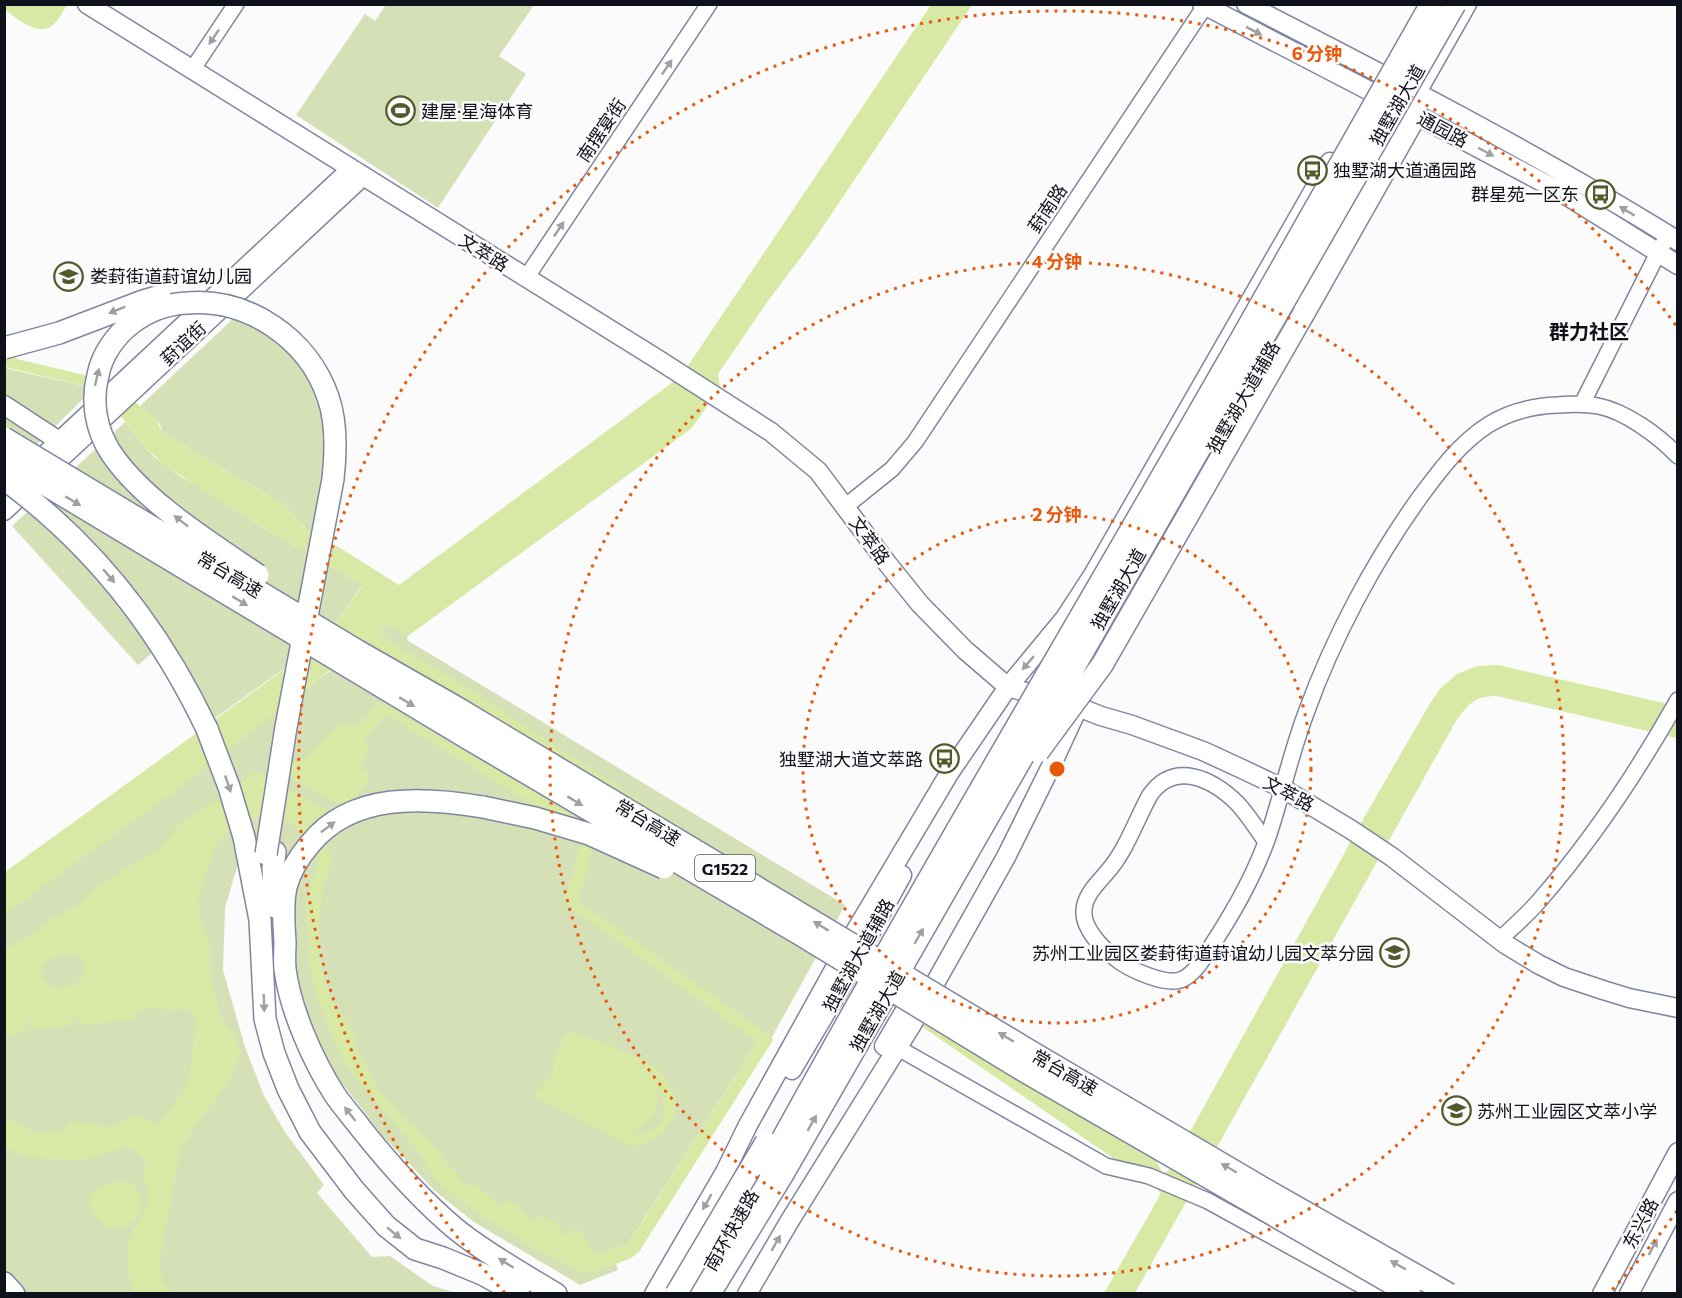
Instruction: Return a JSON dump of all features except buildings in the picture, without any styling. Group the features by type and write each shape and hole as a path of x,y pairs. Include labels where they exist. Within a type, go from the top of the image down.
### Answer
{"highway":[{"name":"独墅湖大道","path":"775,1170 848,1020 1194,421 1431,4"},
{"name":"独墅湖大道","path":"775,1170 987,817 1455,4"},
{"path":"987,817 1102,665 1302,305 1324,278 1406,101"},
{"path":"1324,278 1327,250"},
{"path":"4,348 59,333 153,298 184,293 215,293 240,298 276,317 306,343 326,373 336,394 342,432 343,466 294,730 263,856"},
{"path":"456,707 344,629 325,618 316,612 306,606 268,582 206,539 163,507 127,473 111,453 102,434 96,416 95,383 101,363 116,339 130,324 148,312 178,304 214,303 238,308 277,329 300,349 320,378 331,407 335,454 333,478 312,591 310,602 308,614 306,625 290,704 263,856 268,930 264,976 265,1019 274,1053 288,1089 310,1132 354,1190 386,1226 415,1249 482,1274 519,1293"},
{"name":"常台高速","path":"4,438 1030,1052 1272,1194 1449,1293"},
{"name":"常台高速","path":"4,460 1019,1068 1410,1293"},
{"path":"4,479 48,513 128,598 173,664 190,694 223,769 238,814 263,856 273,868 274,900 285,969 293,1002 310,1051 336,1097 386,1160 458,1231 556,1293"},
{"path":"676,1293 981,768 1055,661"},
{"path":"285,969 284,898 291,871 306,847 321,831 349,813 370,806 412,800 451,801 536,818 609,842 692,882 916,1015 1019,1068"},
{"name":"南环快速路","path":"710,1293 750,1229 775,1170"},
{"name":"南环快速路","path":"694,1293 775,1170"},
{"path":"721,1293 750,1229"},
{"path":"4,1283 14,1293"}],"main road":[{"name":"文萃路","path":"87,4 758,422 807,461 826,481 920,604 965,650 1008,687 1152,732 1203,751 1282,788 1392,857 1499,940 1521,954 1564,977 1629,998 1677,1008"},
{"name":"通园路","path":"1246,4 1380,74 1406,101 1561,192 1667,259"},
{"name":"独墅湖大道辅路","path":"654,1293 725,1172 748,1125 952,784 979,730 1008,687 1065,618 1093,575 1420,4"},
{"name":"独墅湖大道辅路","path":"747,1293 927,984 1006,857 1118,618 1302,305 1327,250 1406,101 1467,4"},
{"name":"通园路","path":"1204,5 1371,91 1406,101 1569,176 1675,239"},
{"path":"1302,305 1299,265 1406,101"},
{"name":"葑谊街","path":"4,493 106,407 357,173"},
{"path":"4,405 59,447"},
{"path":"4,418 59,447"},
{"name":"葑谊街","path":"4,511 59,447"},
{"path":"1065,618 1059,641 1059,662 1078,707"},
{"name":"独墅湖大道辅路","path":"789,1222 897,1048 905,1023"},
{"name":"东兴路","path":"1602,1293 1677,1152"},
{"name":"东兴路","path":"1629,1293 1677,1201"}],"street":[{"path":"192,70 236,4"},
{"name":"南摆宴街","path":"526,278 709,4"},
{"name":"葑南路","path":"846,506 896,465 915,442 1204,5"},
{"path":"1582,404 1667,259 1675,239"},
{"path":"1266,842 1239,806 1220,790 1188,775 1176,775 1166,779 1150,795 1117,859 1091,893 1084,907 1086,922 1105,949 1123,964 1136,971 1176,981 1184,979 1202,960 1232,914 1249,882 1266,842 1306,712 1342,631 1409,513 1443,467 1465,443 1490,424 1517,411 1548,405 1582,404 1605,408 1623,416 1658,437 1677,456"},
{"path":"1499,940 1537,903 1614,803 1634,775 1677,701"},
{"path":"897,1048 1107,1166 1149,1176 1208,1201 1377,1293"}],"shaded area":[{"path":"4,5 67,5 53,25 41,29 22,22 5,10"},
{"name":"建屋·星海体育","path":"386,5 534,5 499,56 526,74 438,208 296,115 365,14 375,21"},
{"path":"931,5 972,5 814,240 768,301 718,374 720,387 692,428 408,636 388,623 380,633 400,649 444,673 742,867 1152,1152 1162,1172 1165,1173 1170,1168 1366,814 1439,690 1457,674 1477,666 1498,665 1677,706 1677,738 1497,696 1478,699 1464,710 1135,1293 1104,1293 1159,1197 1158,1189 366,644 186,783 5,914 5,872 326,639 362,586 309,553 264,529 164,465 145,447 94,388 8,368 5,364 4,340 17,359 109,381 155,418 163,433 283,504 307,530 399,585 681,376"},
{"path":"235,317 273,336 290,351 303,370 320,404 325,424 326,451 314,534 307,530 283,504 163,433 160,424 140,406"},
{"path":"4,364 8,369 94,388 5,476"},
{"path":"125,422 153,456 181,477 199,486 264,529 362,585 326,639 215,718 158,648 138,665 12,526"},
{"path":"388,623 408,636 407,640 845,905 772,1037 764,1032 757,1042 616,1263 618,1270 580,1285 474,1222 436,1192 381,1134 326,1059 297,986 287,911 302,870 284,854 241,854 225,908 223,970 245,1047 264,1096 285,1132 324,1185 317,1193 372,1257 390,1256 433,1286 460,1294 5,1293 4,914 366,644"},
{"path":"380,702 592,826 597,834 578,901 772,1037 773,1040 639,1252 631,1258 592,1273 579,1271 527,1245 468,1207 440,1185 419,1152 345,1064 315,991 308,955 306,906 318,859 293,824 261,816 232,829 221,838 214,849 198,899 201,923 210,944 211,978 218,1011 225,1024 235,1033 241,1052 234,1072 181,1148 159,1262 163,1283 174,1293 134,1293 128,1272 128,1242 132,1231 145,1212 148,1192 143,1178 145,1162 136,1152 126,1147 82,1161 26,1156 5,1148 5,1117 36,1134 61,1131 71,1122 112,1127 128,1118 139,1116 158,1125 182,1094 190,1076 195,1016 187,1010 146,1008 133,1012 135,1020 82,1025 77,1016 71,1017 73,1025 35,1030 28,1021 24,1023 27,1031 5,1036 4,950 76,906 95,887 163,846 176,828 191,815 229,792 252,773 262,774 330,812 333,816 325,842 332,860 322,890 319,927 320,959 325,984 355,1035 356,1048 375,1085 405,1120 436,1147 467,1186 470,1183 476,1185 499,1206 502,1206 505,1201 509,1202 535,1222 541,1214 554,1222 568,1237 576,1226 591,1249 599,1255 627,1244 757,1042 565,903 580,844 570,827 390,717 384,717 366,737 369,749 362,767 369,774 368,779 358,794 349,802 339,805 281,773 285,765 303,759 336,727 346,725 357,728","holes":["65,954 80,957 85,972 84,977 74,985 56,988 44,978 43,968 51,959"]},
{"path":"569,1032 615,1047 647,1062 660,1072 670,1084 676,1102 673,1119 669,1126 649,1141 639,1145 629,1145 534,1096 553,1074 554,1056 565,1034","holes":["659,1090 663,1098 663,1114 656,1127 649,1131 632,1133 653,1116"]},
{"path":"124,1180 136,1189 141,1199 142,1209 129,1225 113,1228 99,1221 90,1207 90,1197 96,1189"}],"place":[{"name":"建屋·星海体育","path":"400,111"},
{"name":"独墅湖大道通园路","path":"1312,170"},
{"name":"群星苑一区东","path":"1600,194"},
{"name":"娄葑街道葑谊幼儿园","path":"69,276"},
{"name":"独墅湖大道文萃路","path":"944,759"},
{"name":"苏州工业园区娄葑街道葑谊幼儿园文萃分园","path":"1395,953"},
{"name":"苏州工业园区文萃小学","path":"1456,1111"}],"district":[{"name":"群力社区","path":"1589,331"}]}
